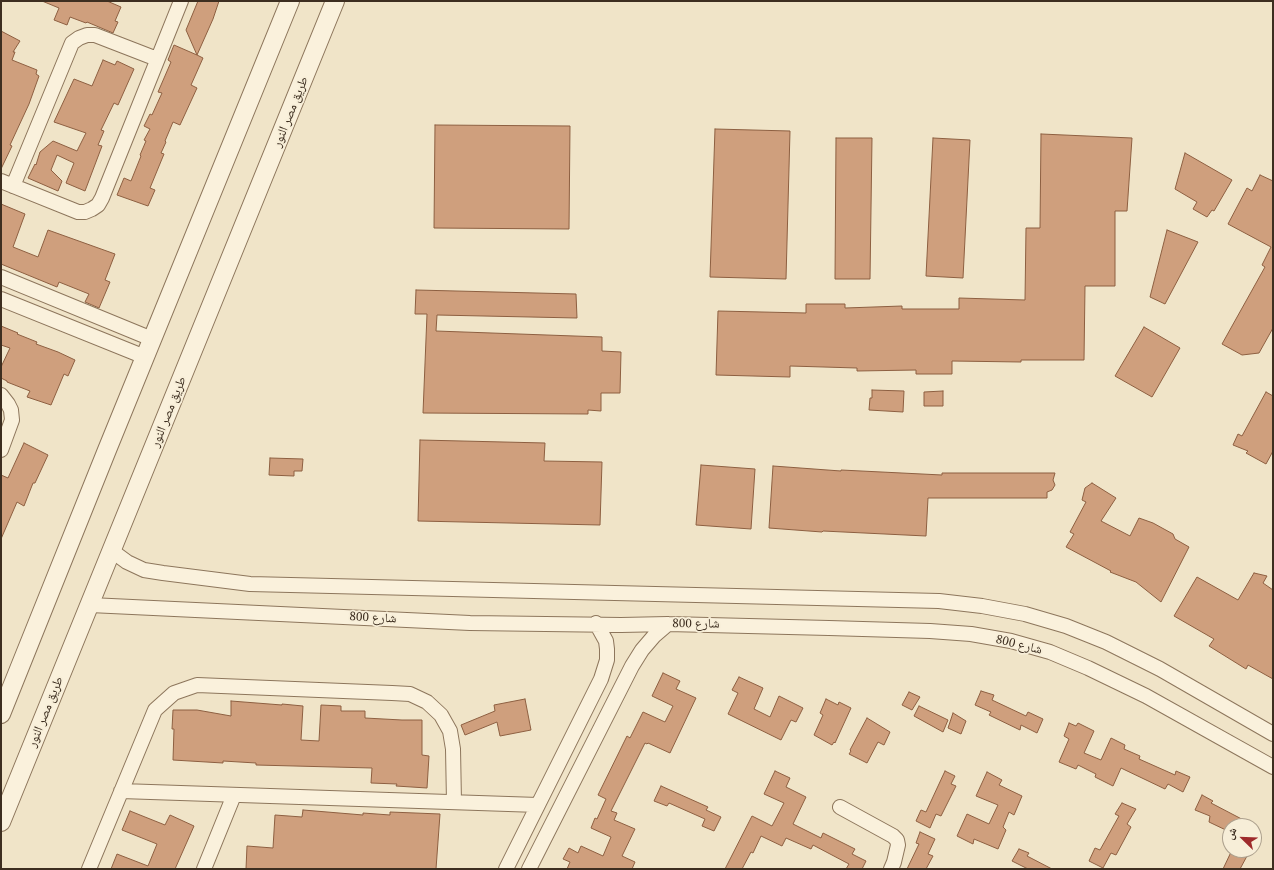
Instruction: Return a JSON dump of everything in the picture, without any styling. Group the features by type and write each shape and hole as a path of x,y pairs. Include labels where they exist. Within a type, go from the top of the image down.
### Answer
{"street":[{"path":"158,60 95,35 87,35 78,38 72,43 7,183 78,212 85,212 98,205 102,198 158,60 181,1"},
{"path":"1,714 290,1"},
{"name":"طريق مصر النور","path":"1,821 9,784 90,605 333,3"},
{"path":"1,277 152,339"},
{"path":"1,299 145,357"},
{"path":"1,395 11,410 12,420 1,450"},
{"path":"112,551 127,562 144,570 250,584 939,602 982,606 1025,614 1066,626 1106,642 1160,669 1273,734"},
{"name":"شارع 800","path":"90,605 470,623 668,624 930,631 971,634 1011,641 1050,652 1101,674 1146,696 1273,767"},
{"path":"506,869 601,680 607,660 607,649 606,641 596,624"},
{"path":"529,869 632,666 642,650 654,636 668,624"},
{"path":"89,869 155,710 174,693 197,685 410,694 427,702 441,715 450,731 454,802"},
{"path":"122,791 538,805"},
{"path":"204,869 234,795"},
{"path":"840,807 894,836 898,845 891,869"}],"building":[{"path":"42,1 107,1 121,7 115,21 118,22 113,33 87,22 86,23 70,17 67,25 54,20 59,8"},
{"path":"198,1 219,1 213,19 197,55 186,30"},
{"path":"1,31 20,41 13,52 15,52 12,60 37,70 36,74 39,76 29,104 10,145 12,146 1,169"},
{"path":"174,45 203,58 191,85 197,88 180,125 173,122 165,141 166,142 161,153 164,154 150,188 155,190 148,206 117,195 124,178 131,181 141,156 140,155 146,141 144,140 150,129 144,126 150,114 152,115 162,93 158,92 171,62 168,60"},
{"path":"103,60 115,65 117,61 134,69 118,105 114,103 101,130 104,131 98,145 102,146 85,191 66,183 74,163 57,155 51,170 62,181 58,191 28,178 35,164 36,165 40,152 53,141 77,151 86,133 54,122 74,79 92,86"},
{"path":"435,125 570,126 569,229 434,228"},
{"path":"715,129 790,131 786,279 710,277"},
{"path":"1041,134 1132,138 1127,211 1115,211 1115,286 1085,286 1084,360 1021,360 1021,362 952,361 952,374 916,374 916,370 857,371 857,368 790,366 790,377 716,375 718,311 806,313 806,304 845,304 845,308 902,306 902,309 959,309 959,298 1025,300 1026,228 1040,228"},
{"path":"836,138 872,138 870,279 835,279"},
{"path":"933,138 970,140 963,278 926,276"},
{"path":"1185,153 1232,180 1214,211 1212,210 1207,217 1193,209 1197,202 1175,189"},
{"path":"1260,175 1273,181 1273,328 1259,353 1242,355 1222,344 1265,267 1262,265 1271,247 1228,224 1247,188 1252,191"},
{"path":"1,204 25,214 13,247 38,257 48,230 115,254 105,280 110,282 99,308 85,302 89,294 59,282 57,287 1,264"},
{"path":"1167,230 1198,242 1165,304 1150,297"},
{"path":"416,290 576,294 577,318 437,315 436,331 602,337 602,351 621,352 620,393 601,393 601,411 588,410 588,414 423,413 427,314 415,314"},
{"path":"1,326 37,342 36,344 75,360 68,376 64,374 51,405 27,397 30,391 1,378 1,367 10,348 1,345"},
{"path":"1144,327 1180,348 1152,397 1115,376"},
{"path":"872,390 904,391 903,412 869,410"},
{"path":"943,391 943,406 924,406 924,392"},
{"path":"1266,392 1273,396 1273,451 1266,464 1246,453 1248,451 1233,445 1238,434 1242,436"},
{"path":"420,440 545,443 544,461 602,462 600,525 418,521"},
{"path":"24,443 48,455 35,483 33,483 24,506 17,502 1,539 1,475 8,478"},
{"path":"270,458 303,459 302,471 294,471 294,476 269,475"},
{"path":"701,465 755,469 751,529 696,525"},
{"path":"773,466 841,471 942,475 942,473 1055,473 1053,480 1055,485 1052,490 1047,492 1047,498 928,498 926,536 822,532 769,528"},
{"path":"1092,483 1116,498 1101,521 1130,536 1139,518 1153,523 1173,534 1175,539 1189,547 1161,602 1136,582 1110,572 1111,571 1066,547 1074,534 1070,532 1086,502 1082,500 1085,488"},
{"path":"1254,573 1267,576 1263,583 1273,590 1273,679 1248,665 1246,669 1209,646 1214,639 1174,616 1197,577 1238,600"},
{"path":"663,673 680,681 676,689 696,698 670,753 645,743 611,811 617,813 614,820 635,829 622,856 635,862 632,869 567,869 570,862 563,859 569,848 578,853 581,846 603,856 611,837 591,828 606,799 598,795 627,736 630,738 643,712 665,722 673,706 652,696"},
{"path":"739,677 763,688 754,709 770,717 779,696 803,708 796,722 791,720 781,740 728,714 738,693 732,690"},
{"path":"981,691 994,695 992,700 1026,716 1028,712 1043,719 1037,733 1021,725 1020,730 989,715 991,712 975,705"},
{"path":"909,692 920,697 912,710 902,705"},
{"path":"525,699 531,730 500,736 497,722 465,735 461,725 495,711 494,705"},
{"path":"826,699 838,705 839,702 851,708 835,743 834,742 832,745 814,735 823,715 820,713"},
{"path":"231,701 303,706 301,740 319,741 321,705 341,706 341,711 365,711 365,718 422,720 422,755 429,756 427,788 396,786 397,784 371,783 372,768 256,765 256,763 223,761 223,763 173,760 173,710 197,710 231,716"},
{"path":"919,706 948,720 943,732 914,716"},
{"path":"953,713 966,721 961,734 948,728"},
{"path":"867,718 890,732 884,745 878,742 867,763 849,754"},
{"path":"1069,723 1076,726 1078,723 1094,731 1084,753 1101,760 1111,738 1125,745 1124,749 1140,756 1139,759 1175,775 1176,771 1190,777 1183,792 1168,784 1165,789 1121,768 1113,786 1095,777 1096,774 1078,765 1076,769 1059,762 1069,739 1064,736"},
{"path":"775,771 790,778 786,787 806,797 793,824 821,838 823,833 855,849 852,854 866,861 862,869 846,869 849,864 813,845 811,849 786,838 782,846 761,836 753,853 751,852 742,869 725,869 752,816 772,826 784,803 764,794"},
{"path":"945,771 955,776 951,784 956,786 941,816 936,814 930,828 916,821 921,810 926,812"},
{"path":"987,772 1002,780 999,785 1022,796 1014,815 1009,812 1003,827 1006,830 998,849 974,839 973,844 957,836 967,814 989,824 998,805 976,796"},
{"path":"661,786 708,807 706,810 721,817 714,831 702,826 705,819 669,803 667,806 654,801"},
{"path":"1202,795 1213,801 1211,803 1240,818 1222,818 1222,828 1209,822 1210,816 1195,810"},
{"path":"1122,803 1136,809 1127,824 1131,827 1116,855 1111,853 1103,868 1089,861 1095,848 1100,850 1119,816 1115,814"},
{"path":"303,810 363,815 363,813 390,815 390,812 440,814 436,869 246,869 247,846 273,848 275,815 302,817"},
{"path":"130,811 165,825 170,815 194,826 175,869 111,869 117,854 148,866 157,844 122,830"},
{"path":"920,832 935,839 928,854 933,856 926,869 907,869 919,844 916,843"},
{"path":"1019,849 1029,853 1027,856 1052,869 1028,869 1012,861"},
{"path":"1228,858 1246,858 1240,869 1223,869"}]}
